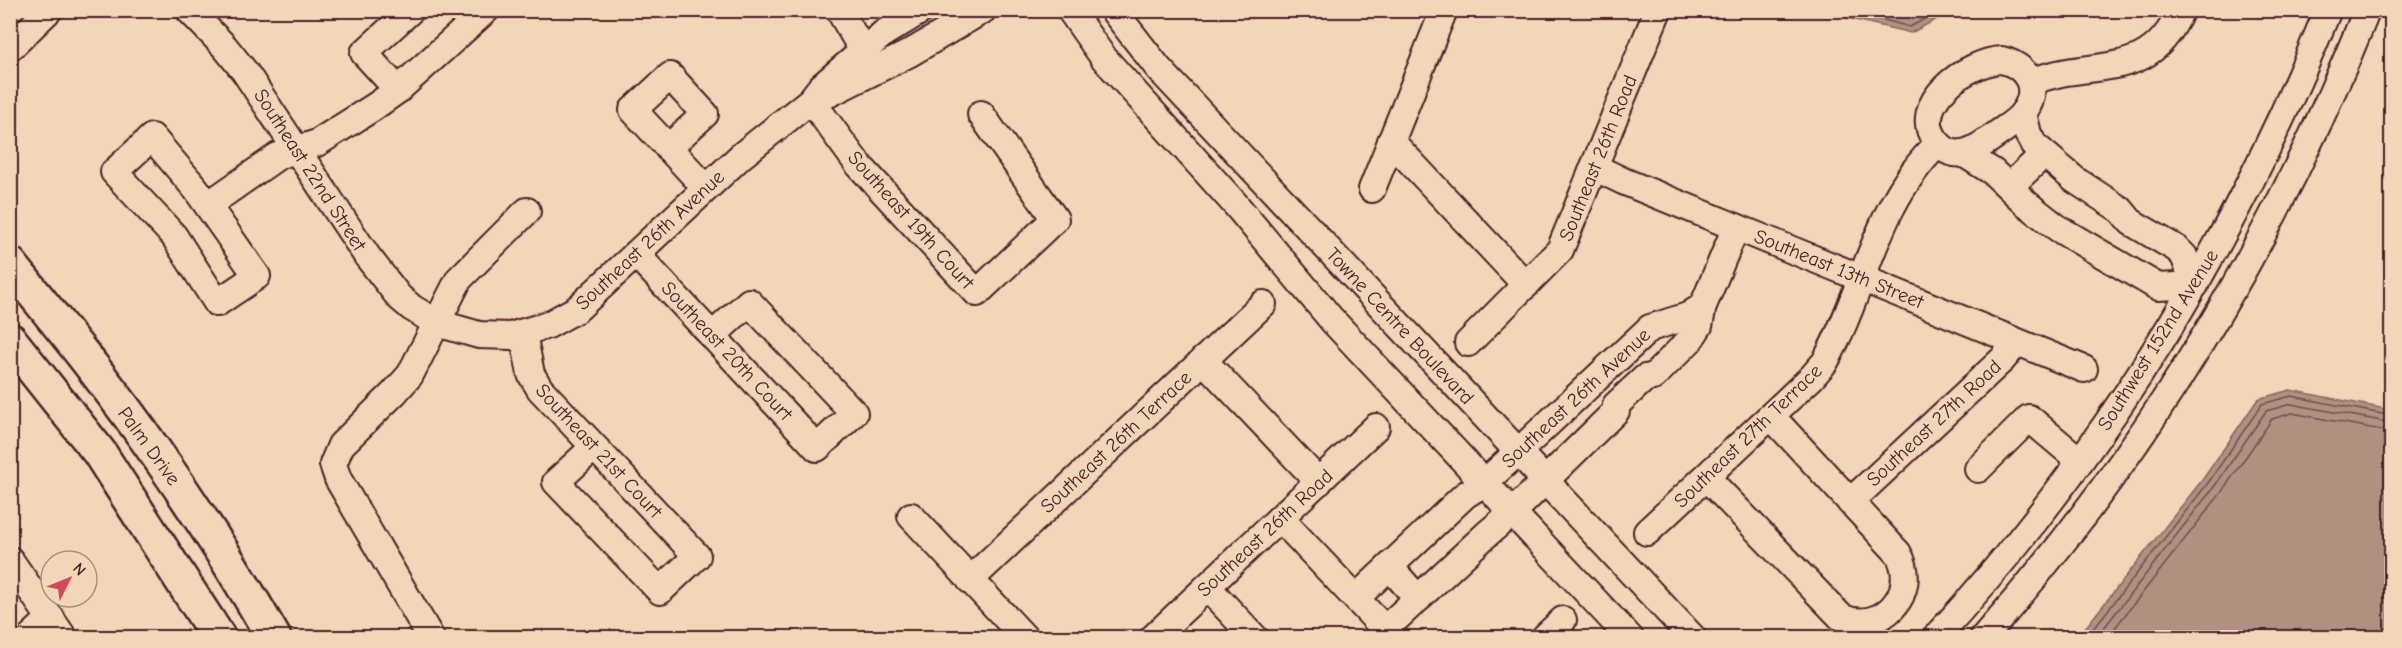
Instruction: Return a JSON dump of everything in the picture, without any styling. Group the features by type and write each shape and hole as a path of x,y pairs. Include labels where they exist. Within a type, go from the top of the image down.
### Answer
{"main road":[{"name":"Palm Drive","path":"10,264 73,342 162,460 250,596 274,638"},
{"path":"10,340 99,452 219,638"}],"street":[{"path":"10,48 49,10"},
{"path":"398,90 364,53 411,10"},
{"path":"208,205 278,156 317,143 398,90 486,10"},
{"path":"839,10 869,61"},
{"name":"Southeast 26th Avenue","path":"869,61 884,33 922,10"},
{"name":"Southeast 26th Avenue","path":"437,323 479,335 496,336 523,333 548,325 571,313 765,135 811,100 827,95 869,61 983,10"},
{"path":"1070,10 1103,57 1236,205 1332,320 1630,638"},
{"name":"Towne Centre Boulevard","path":"1113,10 1138,45 1176,88 1693,638"},
{"path":"1372,189 1444,10"},
{"name":"Southeast 26th Road","path":"1468,343 1560,250 1658,10"},
{"path":"2031,81 2063,72 2121,65 2137,60 2163,41 2181,10"},
{"name":"Southwest 152nd Avenue","path":"1935,638 2010,552 2080,461 2152,356 2195,285 2260,165 2302,74 2328,10"},
{"name":"Southwest 152nd Avenue","path":"1983,638 2054,555 2111,479 2170,393 2225,304 2295,174 2367,10"},
{"name":"Southeast 22nd Street","path":"189,11 234,58 388,285 412,308 437,323"},
{"path":"2002,60 2021,69 2031,81 2031,97 2023,113 1984,144 1963,153 1948,152 1938,144 1929,128 1928,118 1931,108 1943,90 1959,76 1976,66 2002,60"},
{"path":"668,148 705,114 670,76 633,110 668,148 706,188"},
{"path":"1150,111 1176,88"},
{"name":"Southeast 19th Court","path":"811,100 868,175 977,293 1055,219 981,114"},
{"path":"2023,113 2031,141 2075,180 2121,210 2131,222 2177,249 2184,256 2195,285"},
{"path":"152,137 208,205 257,276 217,303 174,236 114,172 152,137"},
{"path":"1391,141 1526,285"},
{"name":"Southeast 27th Terrace","path":"1647,532 1825,362 1836,341 1884,222 1901,188 1918,164 1938,144"},
{"path":"1963,153 1993,172 2059,228 2158,286 2195,285 2225,304"},
{"path":"2009,187 2044,154"},
{"name":"Southeast 13th Street","path":"1594,167 1623,181 2084,369"},
{"path":"1236,205 1264,182"},
{"path":"431,638 338,479 333,464 345,440 410,375 461,276 527,211"},
{"name":"Southeast 26th Avenue","path":"1389,633 1418,598 1512,513 1616,411 1616,405 1645,378 1655,376 1690,340 1699,326 1703,306 1736,227"},
{"name":"Southeast 20th Court","path":"636,254 712,336 817,448 854,412 749,302 712,336"},
{"name":"Southeast 26th Terrace","path":"970,580 1263,304"},
{"name":"Southeast 26th Avenue","path":"1356,598 1465,495 1484,483 1655,325 1688,316 1703,306"},
{"name":"Southeast 21st Court","path":"523,333 530,369 537,386 697,556 660,591 556,482 594,447"},
{"name":"Southeast 27th Road","path":"1850,502 2003,359 2016,342"},
{"path":"1632,345 1647,356 1655,376"},
{"path":"1203,360 1318,482"},
{"path":"1706,477 1833,612 1851,622 1865,622 1881,616 1897,602 1905,587 1906,570 1898,554 1771,416"},
{"path":"1978,469 2029,418 2080,461"},
{"name":"Southeast 26th Road","path":"1153,638 1376,427"},
{"path":"910,516 1025,638"},
{"path":"1280,518 1389,633"},
{"path":"10,560 57,628 29,638"},
{"path":"1390,567 1418,598"},
{"path":"1207,587 1255,638"},
{"path":"1544,638 1563,620"}],"water":[{"path":"1836,11 1952,11 1911,33 1847,18"},
{"path":"2290,390 2391,410 2391,637 2078,637 2203,479 2258,399"}]}
